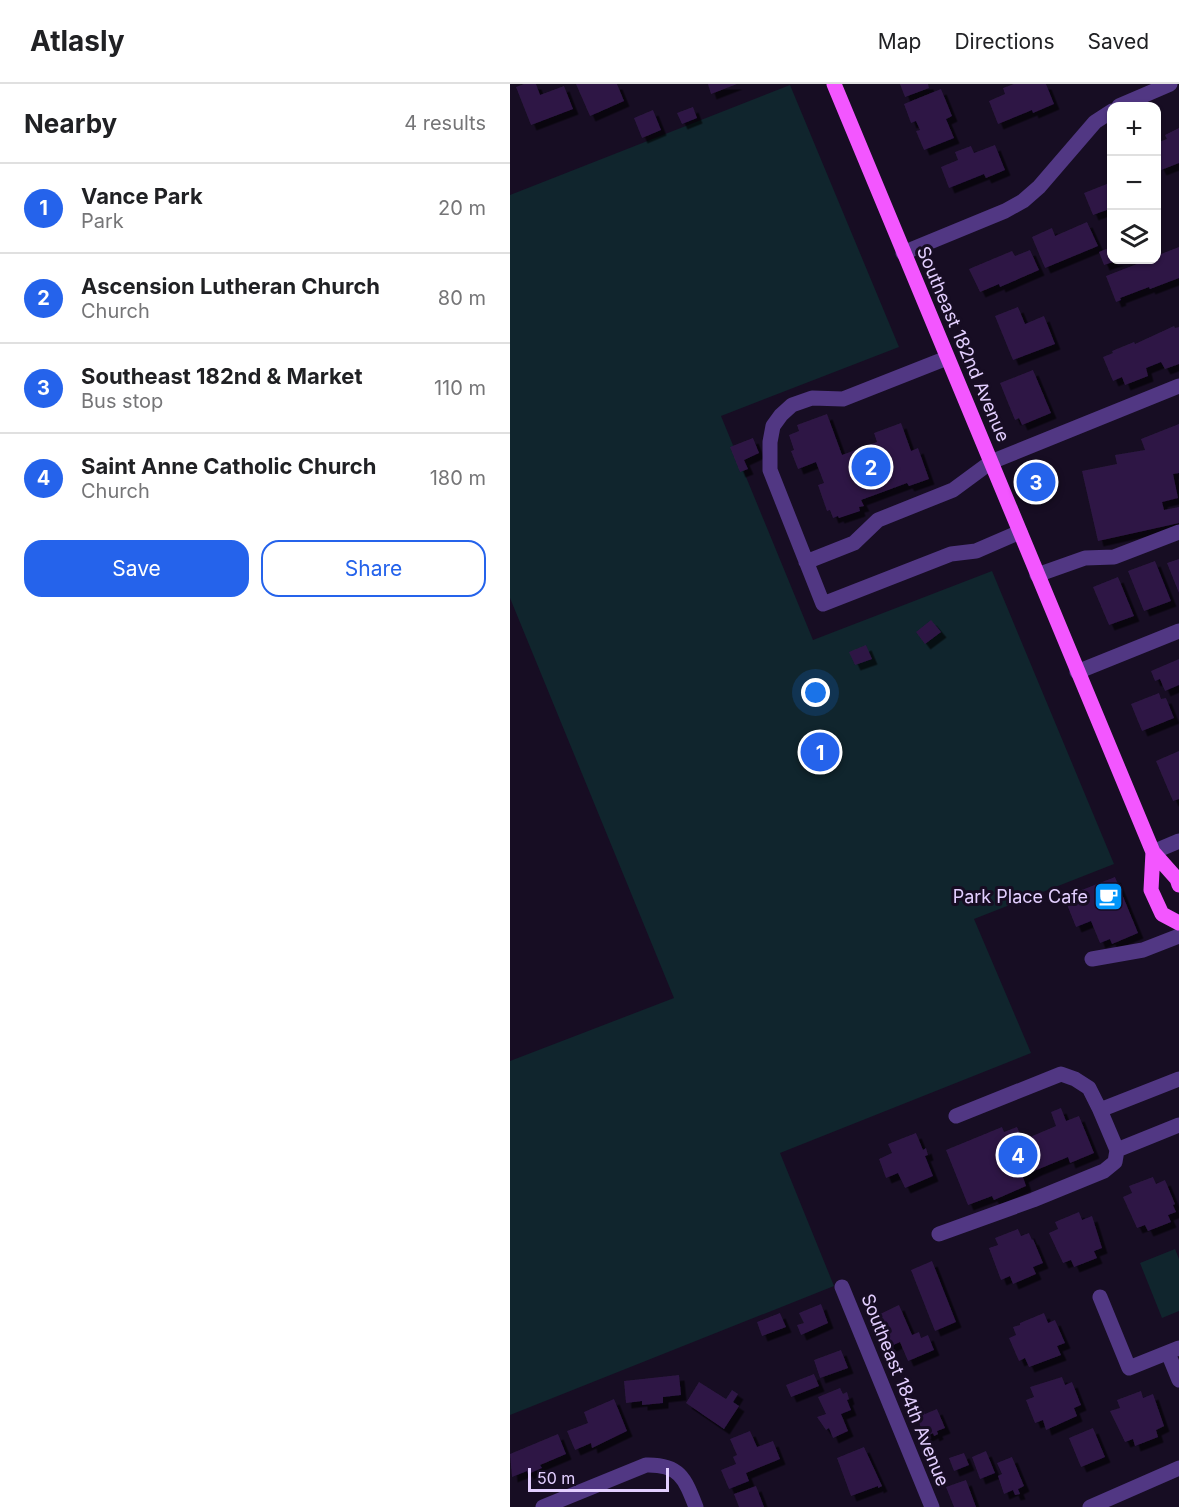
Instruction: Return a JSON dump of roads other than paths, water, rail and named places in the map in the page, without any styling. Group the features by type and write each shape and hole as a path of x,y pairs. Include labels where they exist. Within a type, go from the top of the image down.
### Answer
{"main road":[{"name":"Southeast 182nd Avenue","path":"834,84 1153,852 1177,879 1179,885"},
{"name":"Southeast 182nd Avenue","path":"1153,852 1151,890 1161,914 1179,923"}],"street":[{"path":"1128,102 1170,84"},
{"path":"903,252 1005,211 1023,201 1039,187 1095,122 1107,114"},
{"path":"947,358 843,399 813,398 792,405 773,426 770,442 770,470 823,604 951,554 976,551 1020,532"},
{"path":"806,561 854,543 878,520 953,490 991,462 1179,386"},
{"path":"1037,574 1085,558 1114,557 1179,532"},
{"path":"1077,672 1179,631"},
{"path":"1153,852 1179,841"},
{"path":"1092,959 1143,950 1179,936"},
{"path":"939,1233 1104,1172 1115,1162 1117,1150 1089,1088 1061,1074 956,1116"},
{"path":"1100,1110 1179,1079"},
{"path":"1117,1150 1179,1125"},
{"name":"Southeast 184th Avenue","path":"842,1287 932,1507"},
{"path":"1100,1298 1129,1368 1174,1351 1179,1380"},
{"path":"543,1507 646,1465 660,1465 674,1470 686,1480 696,1507"},
{"path":"1090,1507 1179,1468"}],"place":[{"name":"Ascension Lutheran Church","path":"871,467"},
{"name":"Southeast 182nd & Market","path":"1036,482"},
{"name":"Vance Park","path":"820,752"},
{"name":"Park Place Cafe","path":"1109,897"},
{"name":"Saint Anne Catholic Church","path":"1018,1155"}]}
